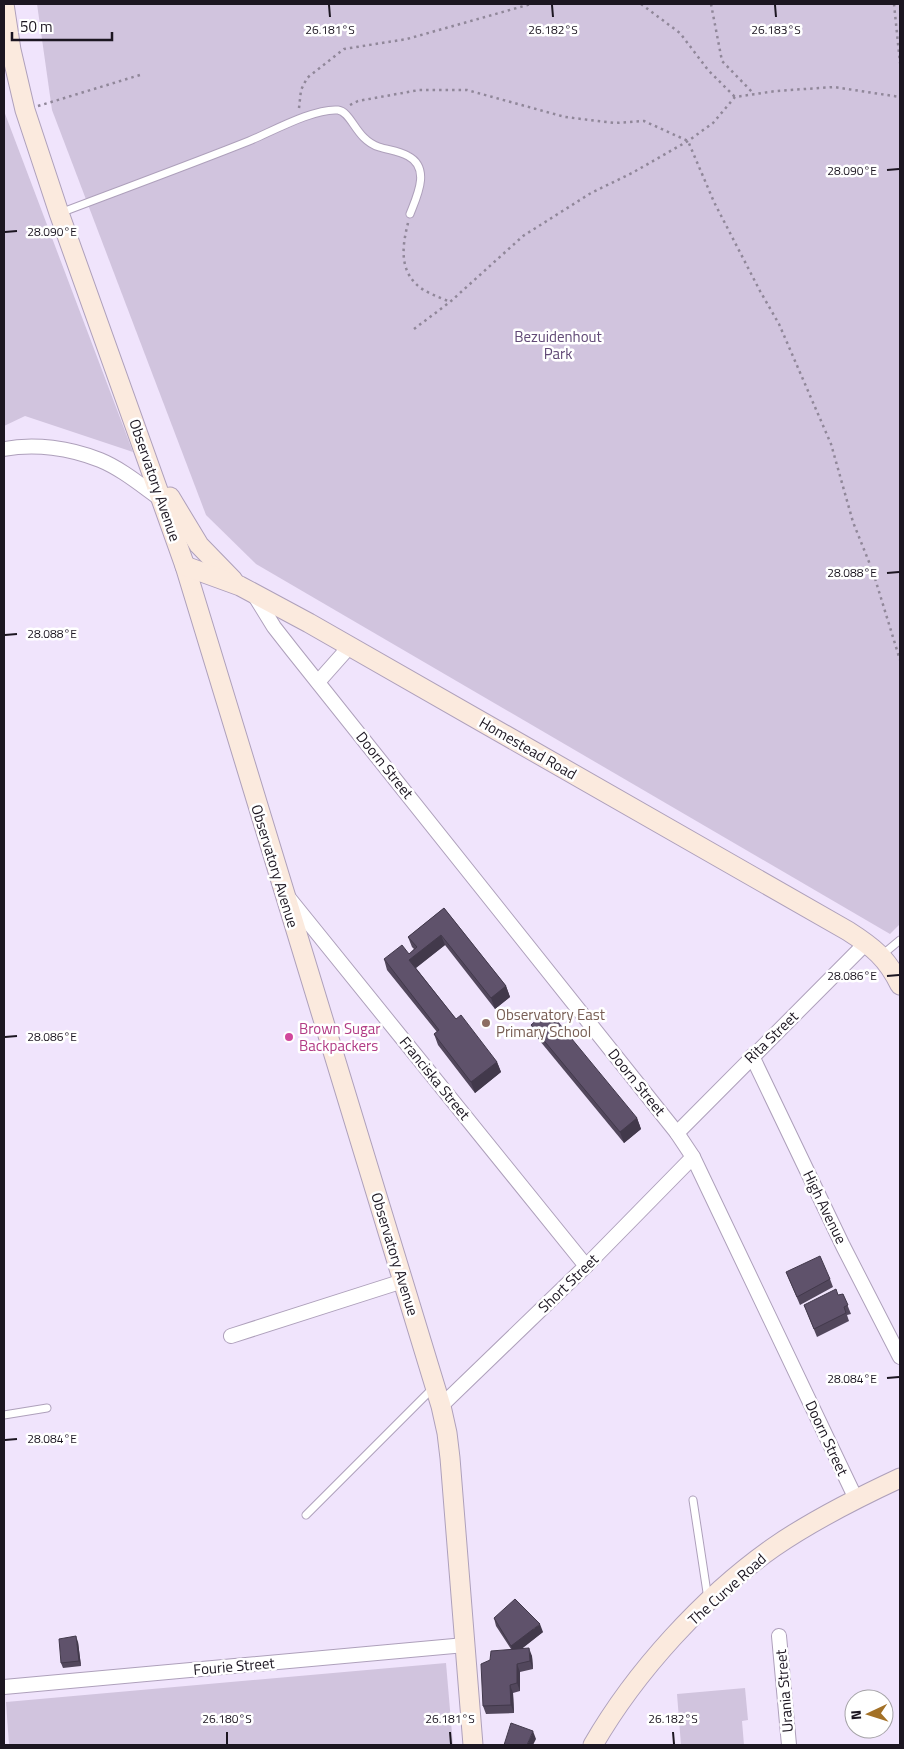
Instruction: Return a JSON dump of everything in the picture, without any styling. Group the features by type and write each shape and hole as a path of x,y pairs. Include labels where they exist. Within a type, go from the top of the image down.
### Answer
{"main road":[{"name":"Observatory Avenue","path":"4,4 11,50 25,110 59,213 185,566 441,1406 450,1458 473,1745"},
{"path":"148,459 199,545 207,555 247,589"},
{"name":"Homestead Road","path":"185,566 247,589 350,646 866,943 881,955 890,966 900,985"},
{"name":"The Curve Road","path":"593,1745 650,1663 708,1602 774,1548 819,1519 900,1478"}],"street":[{"path":"4,449 21,446 57,448 101,460 162,500"},
{"name":"Doorn Street","path":"247,589 274,627 677,1133 693,1158 856,1499"},
{"path":"318,682 350,646"},
{"name":"Franciska Street","path":"283,890 586,1266"},
{"name":"Rita Street","path":"677,1133 866,943"},
{"name":"High Avenue","path":"752,1056 843,1246 900,1357"},
{"name":"Short Street","path":"441,1406 586,1266 693,1158"},
{"path":"230,1336 403,1281"},
{"name":"Urania Street","path":"779,1636 789,1745"},
{"name":"Fourie Street","path":"4,1687 465,1645"}],"lane":[{"path":"59,213 249,141 300,119 333,110 343,111 348,115 359,133 369,143 406,155 416,162 422,179 410,214"},
{"path":"881,955 900,940"},
{"path":"306,1515 435,1386"},
{"path":"4,1415 48,1408"},
{"path":"693,1500 708,1602"}],"path":[{"path":"300,119 299,102 301,90 307,78 344,49 406,40 531,4"},
{"path":"641,4 680,33 708,70 735,97"},
{"path":"711,4 722,61 754,94"},
{"path":"894,4 900,63"},
{"path":"25,110 140,75"},
{"path":"414,329 450,302 523,236 591,193 632,173 688,141 713,123 735,97 776,91 834,87 900,97"},
{"path":"343,111 353,102 419,90 466,90 564,117 615,124 644,122 688,141 714,202 779,324 831,444 853,522 873,572 900,660"},
{"path":"410,214 403,244 406,268 415,284 450,302"}],"green space":[{"name":"Bezuidenhout Park","path":"37,4 900,4 900,924 890,934 256,564 206,515 52,110"},
{"path":"4,111 133,452 25,416 4,426"},
{"path":"446,1663 453,1745 9,1745 6,1702"},
{"path":"745,1688 748,1720 742,1721 744,1745 681,1745 677,1694"}],"building":[{"path":"444,908 506,986 491,998 441,935 409,960 456,1019 461,1015 497,1062 471,1082 434,1034 439,1030 384,959 402,945 409,954 417,947 408,937"},
{"path":"548,1010 637,1118 620,1132 531,1025"},
{"path":"820,1256 830,1279 797,1297 786,1272"},
{"path":"836,1289 838,1295 843,1294 848,1305 844,1307 846,1313 814,1329 804,1305"},
{"path":"515,1599 540,1624 511,1646 494,1618"},
{"path":"76,1636 79,1661 61,1663 59,1639"},
{"path":"529,1648 530,1661 517,1664 517,1683 510,1685 511,1705 483,1706 481,1664 490,1660 491,1651"},
{"path":"511,1723 533,1731 527,1745 504,1745"}],"place":[{"name":"Observatory East Primary School","path":"486,1023"},
{"name":"Brown Sugar Backpackers","path":"289,1037"}]}
